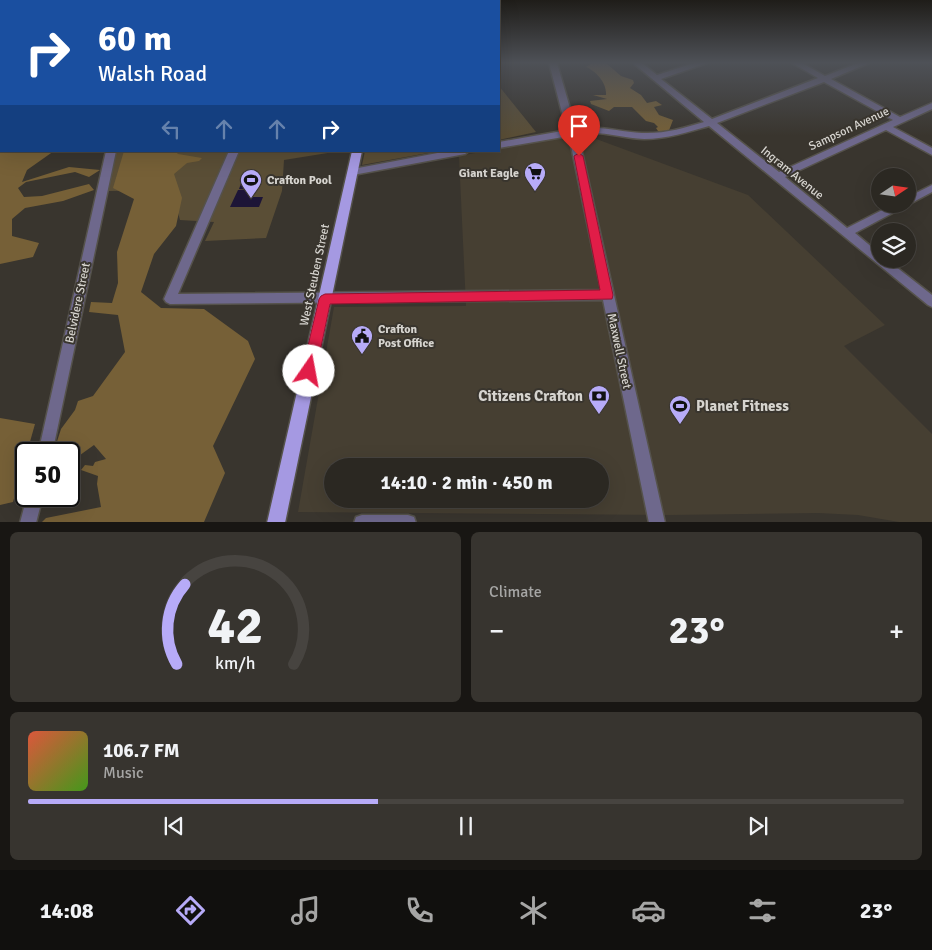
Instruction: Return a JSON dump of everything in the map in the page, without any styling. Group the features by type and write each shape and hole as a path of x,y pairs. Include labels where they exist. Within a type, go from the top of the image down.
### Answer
{"main road":[{"name":"West Steuben Street","path":"276,522 357,152"}],"street":[{"name":"Maxwell Street","path":"559,87 569,124 573,131 657,522"},
{"name":"Ingram Avenue","path":"667,87 932,302"},
{"path":"500,145 573,131 598,129 643,136 659,136 710,122 803,87"},
{"path":"840,87 898,120"},
{"name":"Sampson Avenue","path":"777,177 932,106"},
{"path":"885,126 932,152"},
{"name":"Belvidere Street","path":"48,442 111,152"},
{"path":"234,152 170,299 607,295"},
{"path":"353,172 459,152"},
{"path":"916,197 932,188"},
{"path":"846,233 885,213"},
{"path":"28,522 32,507"},
{"path":"362,522 408,522"}],"shaded area":[{"path":"500,87 500,87 536,132 500,140"},
{"path":"605,87 631,87 641,95 647,103 656,101 662,105 654,107 659,115 673,120 668,133 658,131 656,128 658,127 654,123 646,121 632,107 614,107 609,111 591,104 590,101 607,99 593,95 606,95"},
{"path":"580,133 748,195 885,325 844,346 932,434 932,522 899,522 858,515 818,513 668,515 298,512 334,307 466,306 459,156 481,152 500,152 500,149"},
{"path":"0,152 53,152 27,170 22,182 69,167 100,170 89,177 75,172 26,182 18,188 24,197 42,196 89,184 94,190 63,201 25,208 12,219 12,236 39,243 33,257 0,264"},
{"path":"116,152 334,152 284,160 282,191 266,238 205,241 214,222 180,220 172,190 108,191"},
{"path":"124,152 176,152 202,158 199,161 187,163 174,174 182,198 176,226 154,254 141,292 161,308 204,309 248,341 255,359 213,446 225,473 204,522 42,522 46,518 101,507 97,484 98,476 81,470 85,465 93,466 95,462 106,459 94,445 80,455 80,442 57,442 61,429 75,410 78,401 93,396 125,352 118,315 89,312 91,302 112,303 118,283 117,252 134,199 113,188"},
{"path":"365,152 434,152 362,165"},
{"path":"242,181 257,181 251,197 263,197 259,207 230,207 238,190 252,189 239,189"},
{"path":"0,418 35,424 30,442 15,442 15,495 13,502 0,505"}],"place":[{"name":"Giant Eagle","path":"535,192"},
{"name":"Crafton Pool","path":"251,199"},
{"name":"Crafton Post Office","path":"362,355"},
{"name":"Citizens Crafton","path":"599,415"},
{"name":"Planet Fitness","path":"680,425"}],"route":[{"path":"309,371 325,299 607,295 579,156"}]}
